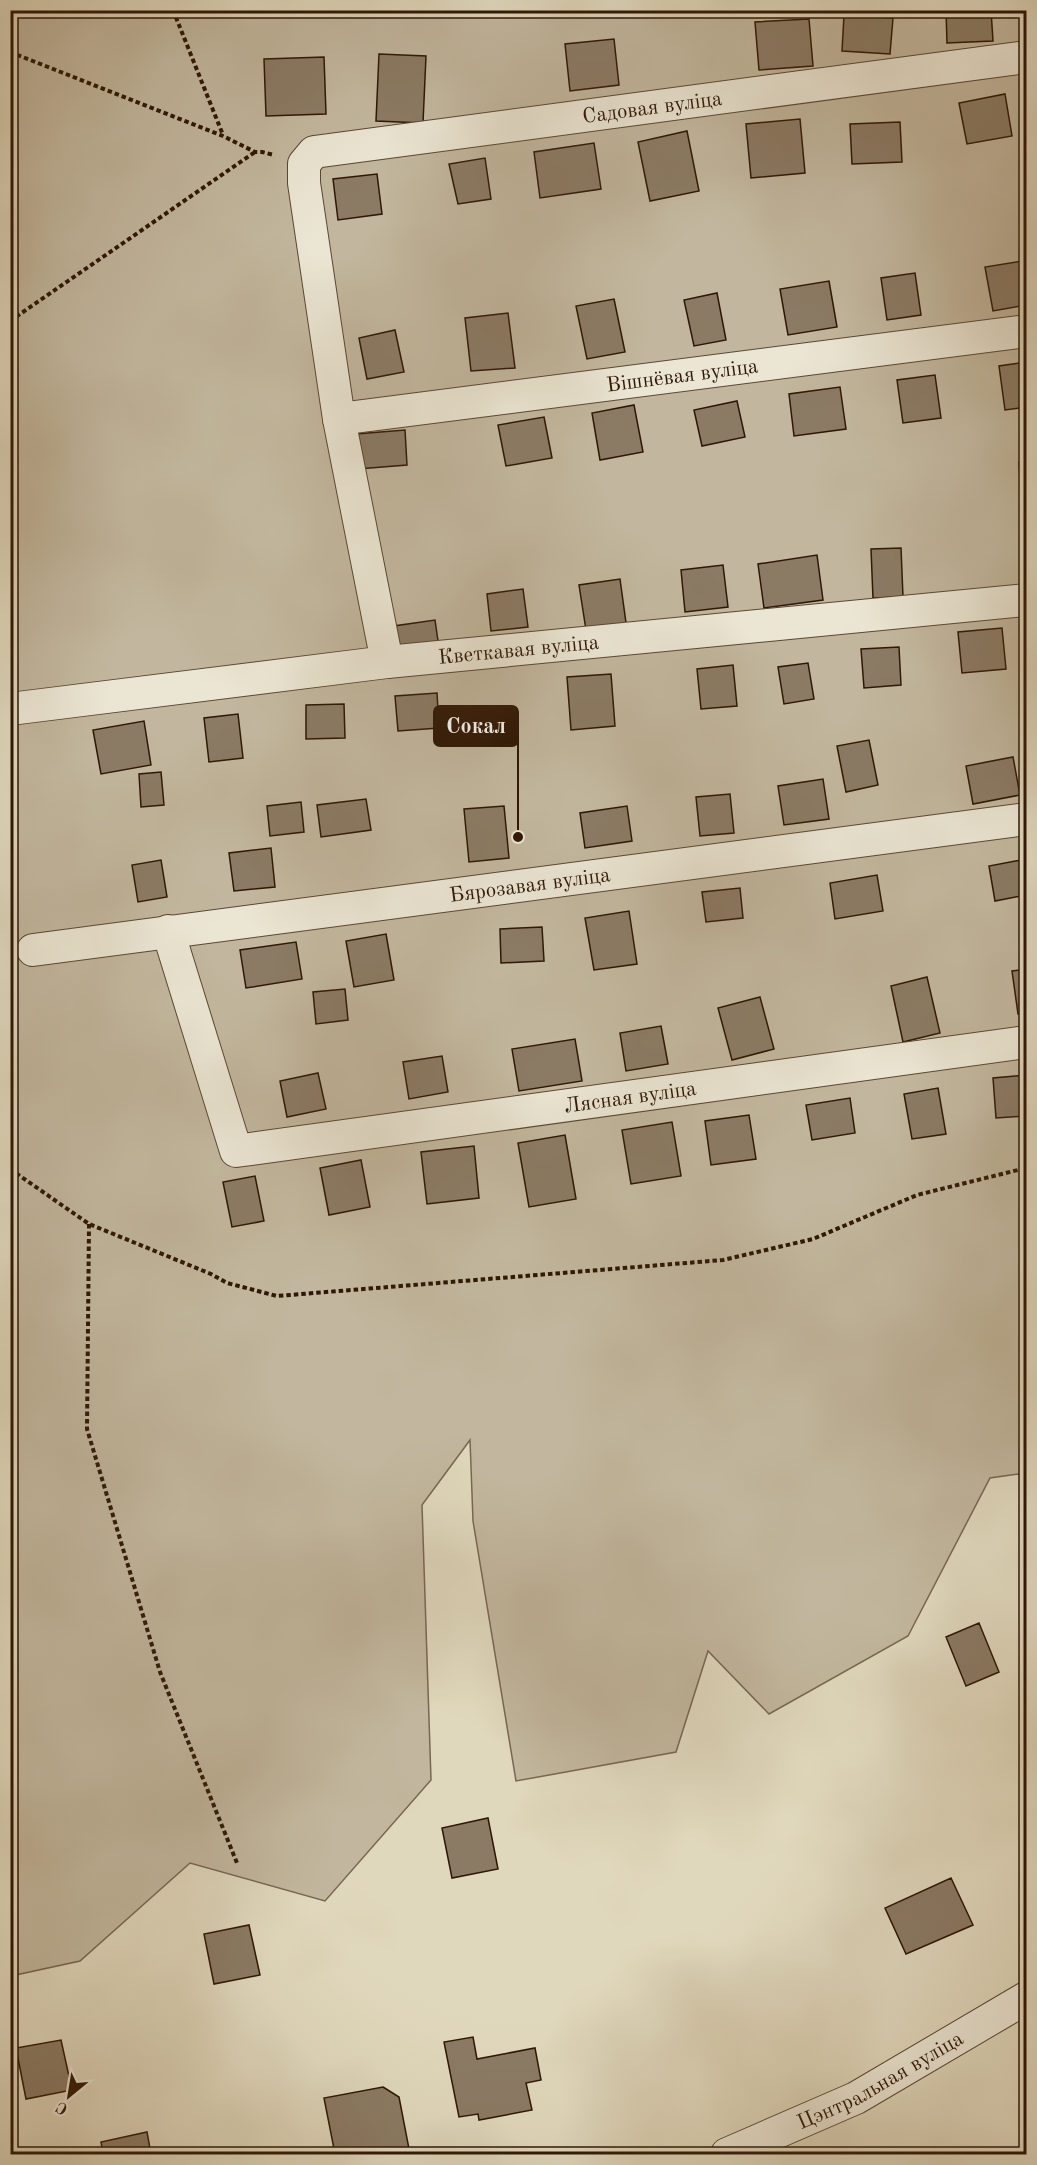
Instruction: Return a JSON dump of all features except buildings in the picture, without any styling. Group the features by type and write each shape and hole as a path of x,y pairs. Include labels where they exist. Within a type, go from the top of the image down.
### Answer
{"street":[{"name":"Садовая вуліца","path":"339,418 304,183 304,164 314,152 1026,57"},
{"name":"Вішнёвая вуліца","path":"339,418 1026,331"},
{"path":"339,418 387,662"},
{"name":"Кветкавая вуліца","path":"10,709 387,662 1026,600"},
{"name":"Бярозавая вуліца","path":"33,950 1026,819"},
{"name":"Лясная вуліца","path":"168,931 236,1151 1026,1042"},
{"name":"Цэнтральная вуліца","path":"727,2154 856,2098 1026,1998"}],"path":[{"path":"173,10 223,136"},
{"path":"10,52 223,136 255,152 10,321"},
{"path":"10,825 10,844"},
{"path":"10,1169 89,1224 212,1274 227,1283 277,1296 723,1260 813,1239 917,1195 1026,1168"},
{"path":"89,1224 87,1429 160,1672 237,1863"}],"shaded area":[{"path":"10,11 1026,11 1026,1473 990,1478 908,1636 769,1714 708,1651 676,1752 516,1781 473,1521 470,1440 422,1505 431,1780 325,1901 190,1863 80,1961 11,1976"}],"place":[{"name":"Сокал","path":"518,837"}]}
